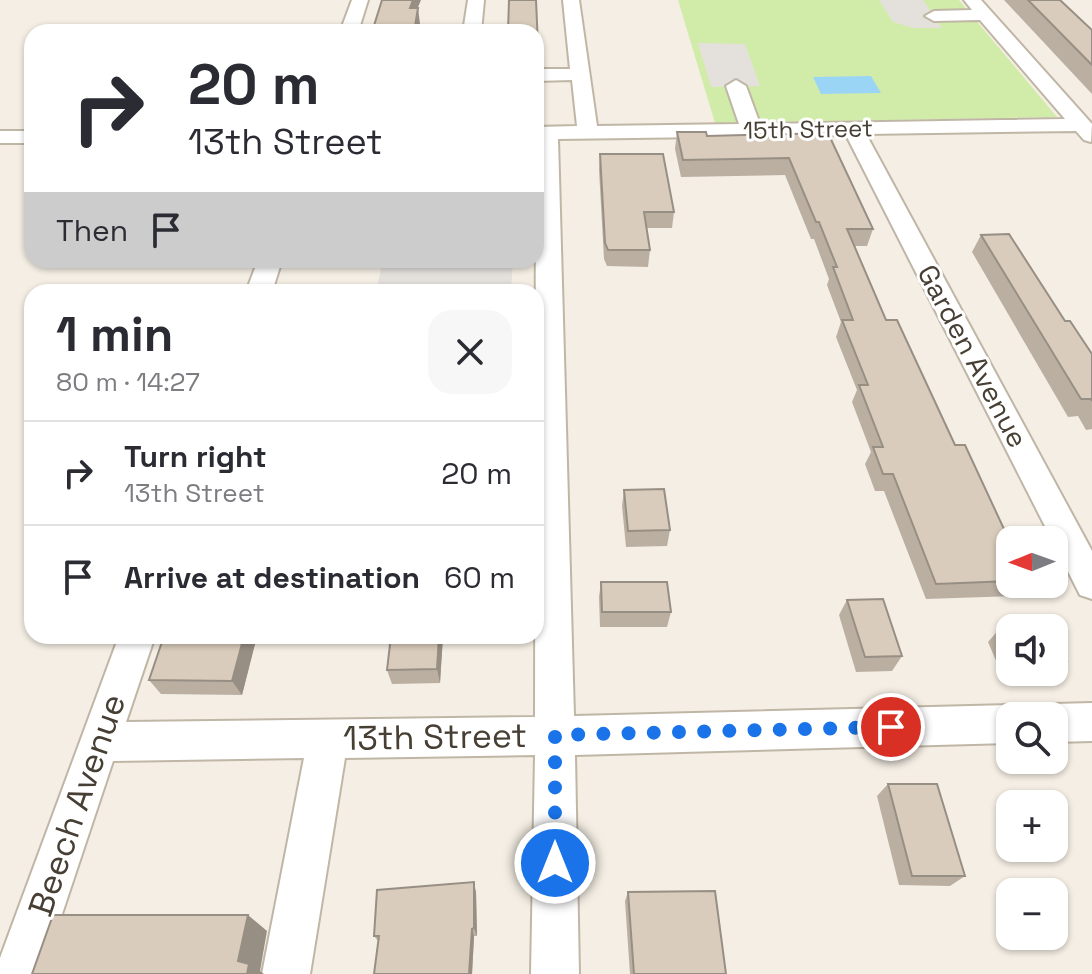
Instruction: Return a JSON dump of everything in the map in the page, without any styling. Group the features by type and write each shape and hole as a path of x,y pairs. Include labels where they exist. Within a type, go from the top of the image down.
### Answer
{"street":[{"path":"352,24 360,0"},
{"path":"473,24 476,0"},
{"path":"571,0 588,132"},
{"path":"972,0 1086,131"},
{"path":"934,16 985,15"},
{"path":"544,75 580,74"},
{"path":"736,86 752,130"},
{"name":"15th Street","path":"544,147 588,132 853,129 1086,131"},
{"name":"Garden Avenue","path":"853,129 1092,584"},
{"path":"0,137 24,137"},
{"path":"544,238 555,735 555,974"},
{"name":"Beech Avenue","path":"18,974 134,644"},
{"path":"1068,723 1092,722"},
{"name":"13th Street","path":"99,742 996,724"},
{"path":"286,974 328,739"}],"green space":[{"path":"678,0 959,0 1057,117 715,123"}],"shaded area":[{"path":"879,0 923,0 942,28 913,28 893,22"},
{"path":"698,43 745,44 760,86 711,87"},
{"path":"381,268 512,268 512,284 378,284"}],"water":[{"path":"871,76 881,93 821,94 813,77"}],"building":[{"path":"382,0 413,0 410,8 418,8 415,24 374,24"},
{"path":"509,0 536,0 537,24 508,24"},
{"path":"1028,0 1060,0 1092,30 1092,65"},
{"path":"677,132 706,132 707,136 828,133 873,229 847,229 886,320 897,320 955,445 965,445 1003,526 996,526 996,582 936,584 893,474 883,474 873,447 883,447 859,385 868,385 842,320 853,320 833,267 837,267 789,158 683,160"},
{"path":"600,154 663,154 674,212 644,212 650,250 608,250 605,243"},
{"path":"1009,234 1065,321 1070,321 1092,354 1092,401 1081,399 981,235"},
{"path":"664,489 670,530 628,531 624,490"},
{"path":"601,582 667,582 671,612 602,612"},
{"path":"883,599 902,656 865,657 847,600"},
{"path":"161,644 242,644 232,681 149,680"},
{"path":"390,644 439,644 437,669 387,670"},
{"path":"888,784 937,784 965,876 912,876"},
{"path":"474,882 474,928 469,974 374,974 379,936 374,936 377,890"},
{"path":"715,891 726,974 634,974 628,892"},
{"path":"53,915 248,915 238,961 249,964 247,974 32,974"}],"route":[{"path":"555,863 555,735 891,727"}]}
